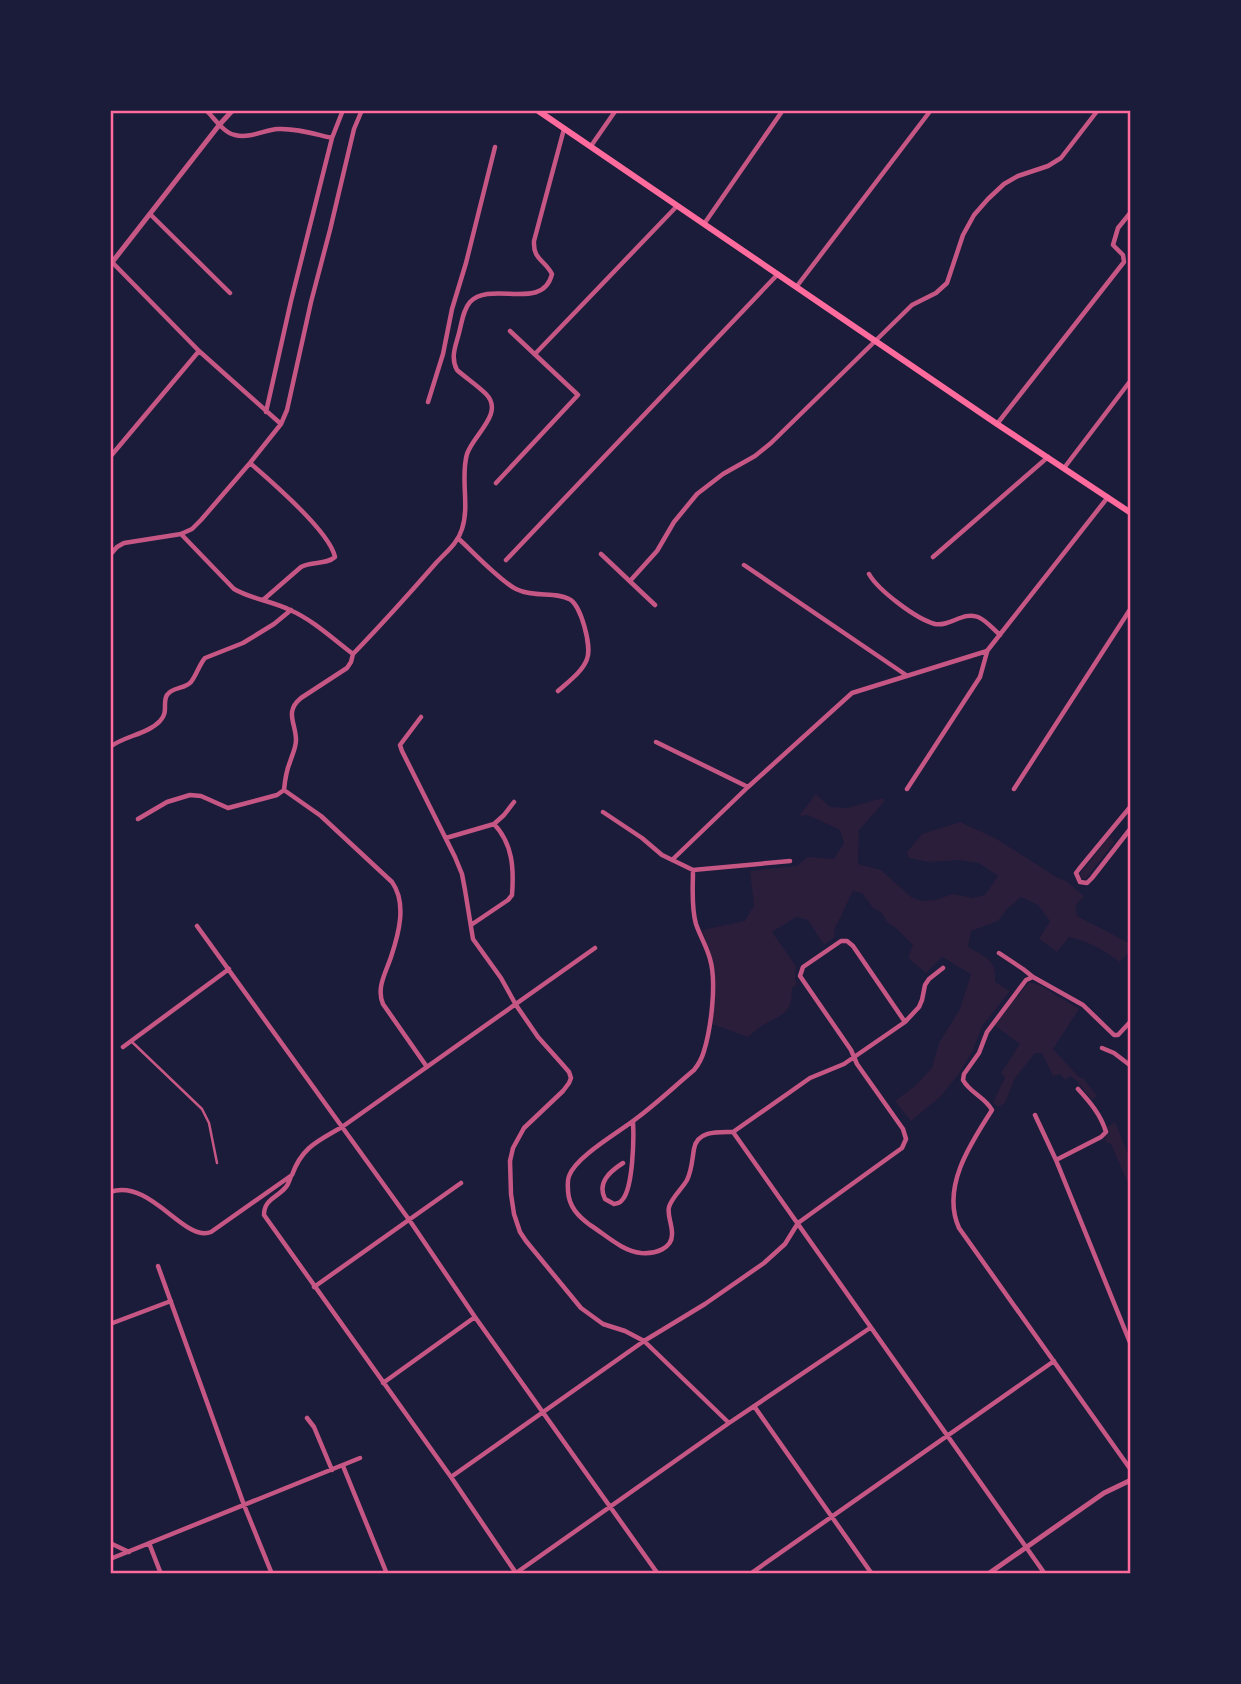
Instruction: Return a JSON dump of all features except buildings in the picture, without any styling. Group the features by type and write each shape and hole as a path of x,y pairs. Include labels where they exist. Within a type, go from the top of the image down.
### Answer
{"main road":[{"path":"537,110 1131,513"}],"street":[{"path":"206,110 229,133 236,136 294,129 332,138"},
{"path":"233,110 219,124 111,262 200,351 281,424"},
{"path":"266,412 332,138 343,110"},
{"path":"110,555 124,543 181,534 191,529 281,424 354,129 362,110"},
{"path":"590,146 616,110"},
{"path":"704,224 783,110"},
{"path":"797,286 931,110"},
{"path":"630,581 657,551 674,522 697,494 771,443 912,305 936,293 947,283 963,235 974,215 1004,184 1061,158 1098,110"},
{"path":"138,819 167,802 190,795 201,796 228,808 277,795 284,790 286,773 295,747 292,717 295,703 347,668 353,654 459,539 465,518 467,455 493,410 487,395 457,370 454,364 453,356 465,309 478,296 532,293 540,291 551,279 549,269 537,257 534,241 564,128"},
{"path":"429,402 495,147"},
{"path":"535,354 677,206"},
{"path":"997,424 1124,262 1123,255 1114,245 1118,228 1131,212"},
{"path":"150,214 230,293"},
{"path":"506,560 778,274"},
{"path":"496,483 578,395 510,331"},
{"path":"110,457 200,351"},
{"path":"443,354 453,356"},
{"path":"1064,468 1131,380"},
{"path":"933,557 1048,457"},
{"path":"250,463 304,514 334,550 335,557 329,561 301,567 264,600"},
{"path":"907,789 979,677 987,652 1108,497"},
{"path":"181,534 234,589 243,595 291,610 353,654"},
{"path":"459,539 514,588 528,593 565,597 576,604 583,622 587,659 575,676 558,691"},
{"path":"601,554 654,605"},
{"path":"744,565 907,676"},
{"path":"869,574 886,594 936,624 966,616 979,617 1000,635"},
{"path":"1014,789 1131,608"},
{"path":"110,747 162,720 166,712 165,698 169,693 190,683 205,658 243,643 291,610"},
{"path":"672,860 845,698 860,690 987,652"},
{"path":"421,717 401,745 402,751 462,874 473,939 538,1037 569,1072 571,1078 563,1091 524,1128 513,1148 510,1161 511,1184 517,1224 526,1241 581,1308 603,1324 625,1331 644,1342 729,1423"},
{"path":"656,742 748,787"},
{"path":"284,790 321,816 397,889 400,898 399,924 380,998 427,1067"},
{"path":"446,838 494,824 514,802"},
{"path":"1131,806 1076,873 1080,882 1087,883 1092,878 1131,828"},
{"path":"603,812 662,855 693,870 790,861"},
{"path":"471,925 512,895 510,850 494,824"},
{"path":"693,870 696,923 711,961 713,984 712,1007 701,1061 694,1070 633,1121 591,1152 571,1172 568,1184 571,1205 576,1213 620,1245 638,1252 652,1253 666,1247 672,1234 669,1206 687,1179 694,1149 700,1137 707,1133 733,1132 810,1077 835,1069 905,1022 919,1007 929,979 943,968"},
{"path":"197,926 410,1221 475,1317 659,1574"},
{"path":"451,1477 644,1342 764,1263 785,1244 798,1223 902,1148 906,1139 903,1129 800,976 803,967 841,941 847,941 905,1022"},
{"path":"594,948 342,1127 313,1144 296,1162 288,1186 264,1206 264,1215 451,1477 516,1573 729,1423 870,1328"},
{"path":"999,953 1033,977 1083,1005 1114,1035 1122,1032 1131,1021"},
{"path":"122,1047 229,970"},
{"path":"1033,977 1026,980 987,1032 979,1054 964,1074 962,1080 965,1085 985,1100 992,1110 970,1146 958,1174 952,1198 954,1213 959,1228 1131,1470"},
{"path":"1102,1048 1131,1066"},
{"path":"1056,1160 1106,1132 1094,1107 1078,1089"},
{"path":"1035,1115 1131,1345"},
{"path":"623,1163 604,1180 601,1189 605,1199 614,1204 625,1198 628,1186 633,1150 633,1121"},
{"path":"733,1132 1045,1574"},
{"path":"110,1192 124,1189 135,1191 193,1230 205,1235 292,1175"},
{"path":"314,1287 461,1183"},
{"path":"158,1266 244,1505 272,1574"},
{"path":"110,1324 171,1301"},
{"path":"383,1383 475,1317"},
{"path":"750,1574 1054,1361"},
{"path":"754,1406 872,1574"},
{"path":"307,1418 314,1427 332,1470"},
{"path":"110,1559 360,1458"},
{"path":"342,1466 387,1574"},
{"path":"988,1574 1104,1493 1131,1480"},
{"path":"110,1544 129,1552"},
{"path":"149,1544 161,1574"}],"lane":[{"path":"131,1041 202,1109 209,1123 217,1163"}],"shaded area":[{"path":"816,794 830,807 847,808 883,798 884,802 859,830 858,864 881,870 911,897 921,901 953,894 973,898 985,895 998,876 979,863 958,860 928,862 909,858 907,852 922,834 960,822 995,838 1066,881 1084,896 1076,905 1077,916 1131,944 1131,950 1120,962 1096,946 1069,937 1057,952 1039,939 1050,921 1038,905 1021,897 998,921 971,931 968,947 992,963 995,982 1010,991 983,1025 972,1052 958,1075 941,1096 911,1121 895,1101 915,1086 932,1068 939,1043 960,1009 971,974 942,957 926,973 908,958 913,945 887,922 881,912 873,908 862,893 853,891 834,930 835,937 824,945 808,920 796,917 772,932 796,966 797,984 792,988 791,1002 783,1014 748,1037 712,1024 715,970 702,930 745,921 754,905 750,871 796,866 808,857 834,859 844,843 840,830 808,815 799,816"},
{"path":"1111,837 1114,842 1086,879 1081,878 1080,874"},
{"path":"1029,982 1040,985 1079,1009 1053,1049 1097,1096 1092,1100 1070,1076 1065,1080 1060,1074 1053,1076 1042,1053 1035,1053 1015,1078 1005,1103 998,1107 993,1103 1005,1077 1001,1073 1020,1044 994,1025"},
{"path":"1115,1122 1131,1161 1131,1190 1111,1144 1105,1139 1107,1127"}]}
